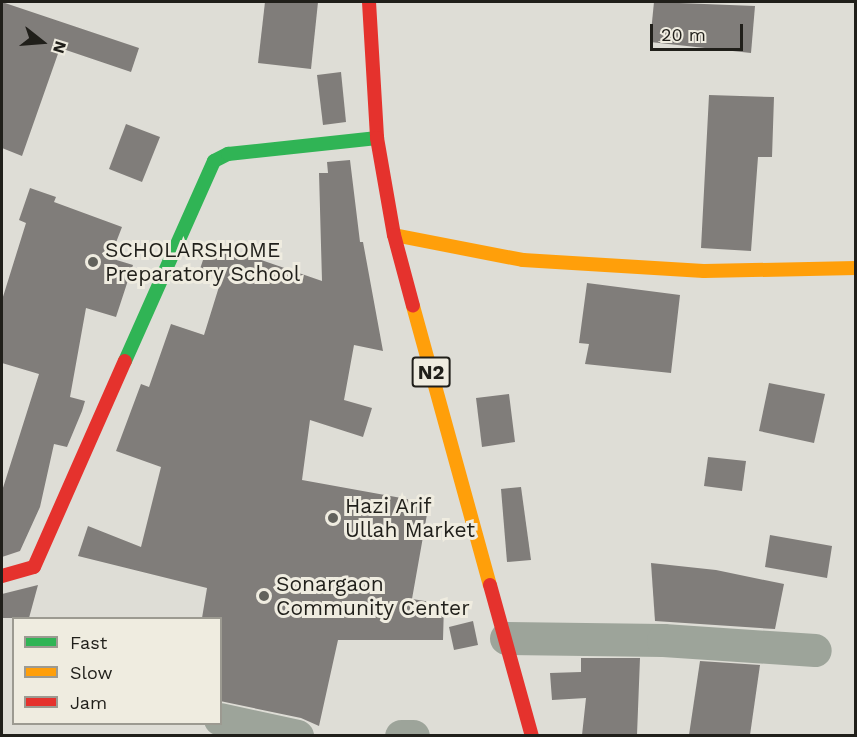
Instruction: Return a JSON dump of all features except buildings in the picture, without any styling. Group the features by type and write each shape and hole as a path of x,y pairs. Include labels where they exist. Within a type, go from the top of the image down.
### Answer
{"main road":[{"name":"N2","path":"369,2 376,138 394,235 532,735"},
{"path":"2,576 34,567 214,161 228,154 376,138"},
{"path":"394,235 523,260 704,271 855,268"}],"street":[{"path":"506,638 663,640 815,650"},
{"path":"222,719 297,735"},
{"path":"401,735 413,735"}],"traffic: fast":[{"path":"125,361 214,161 228,154 377,138"}],"traffic: slow":[{"path":"394,235 523,260 704,271 856,268"},
{"path":"413,306 490,585"}],"traffic: jam":[{"path":"369,2 377,138 394,235 413,306"},
{"path":"2,576 34,567 125,361"},
{"path":"490,585 532,736"}],"place":[{"name":"SCHOLARSHOME Preparatory School","path":"93,262"},
{"name":"Hazi Arif Ullah Market","path":"333,518"},
{"name":"Sonargaon Community Center","path":"264,596"}]}
